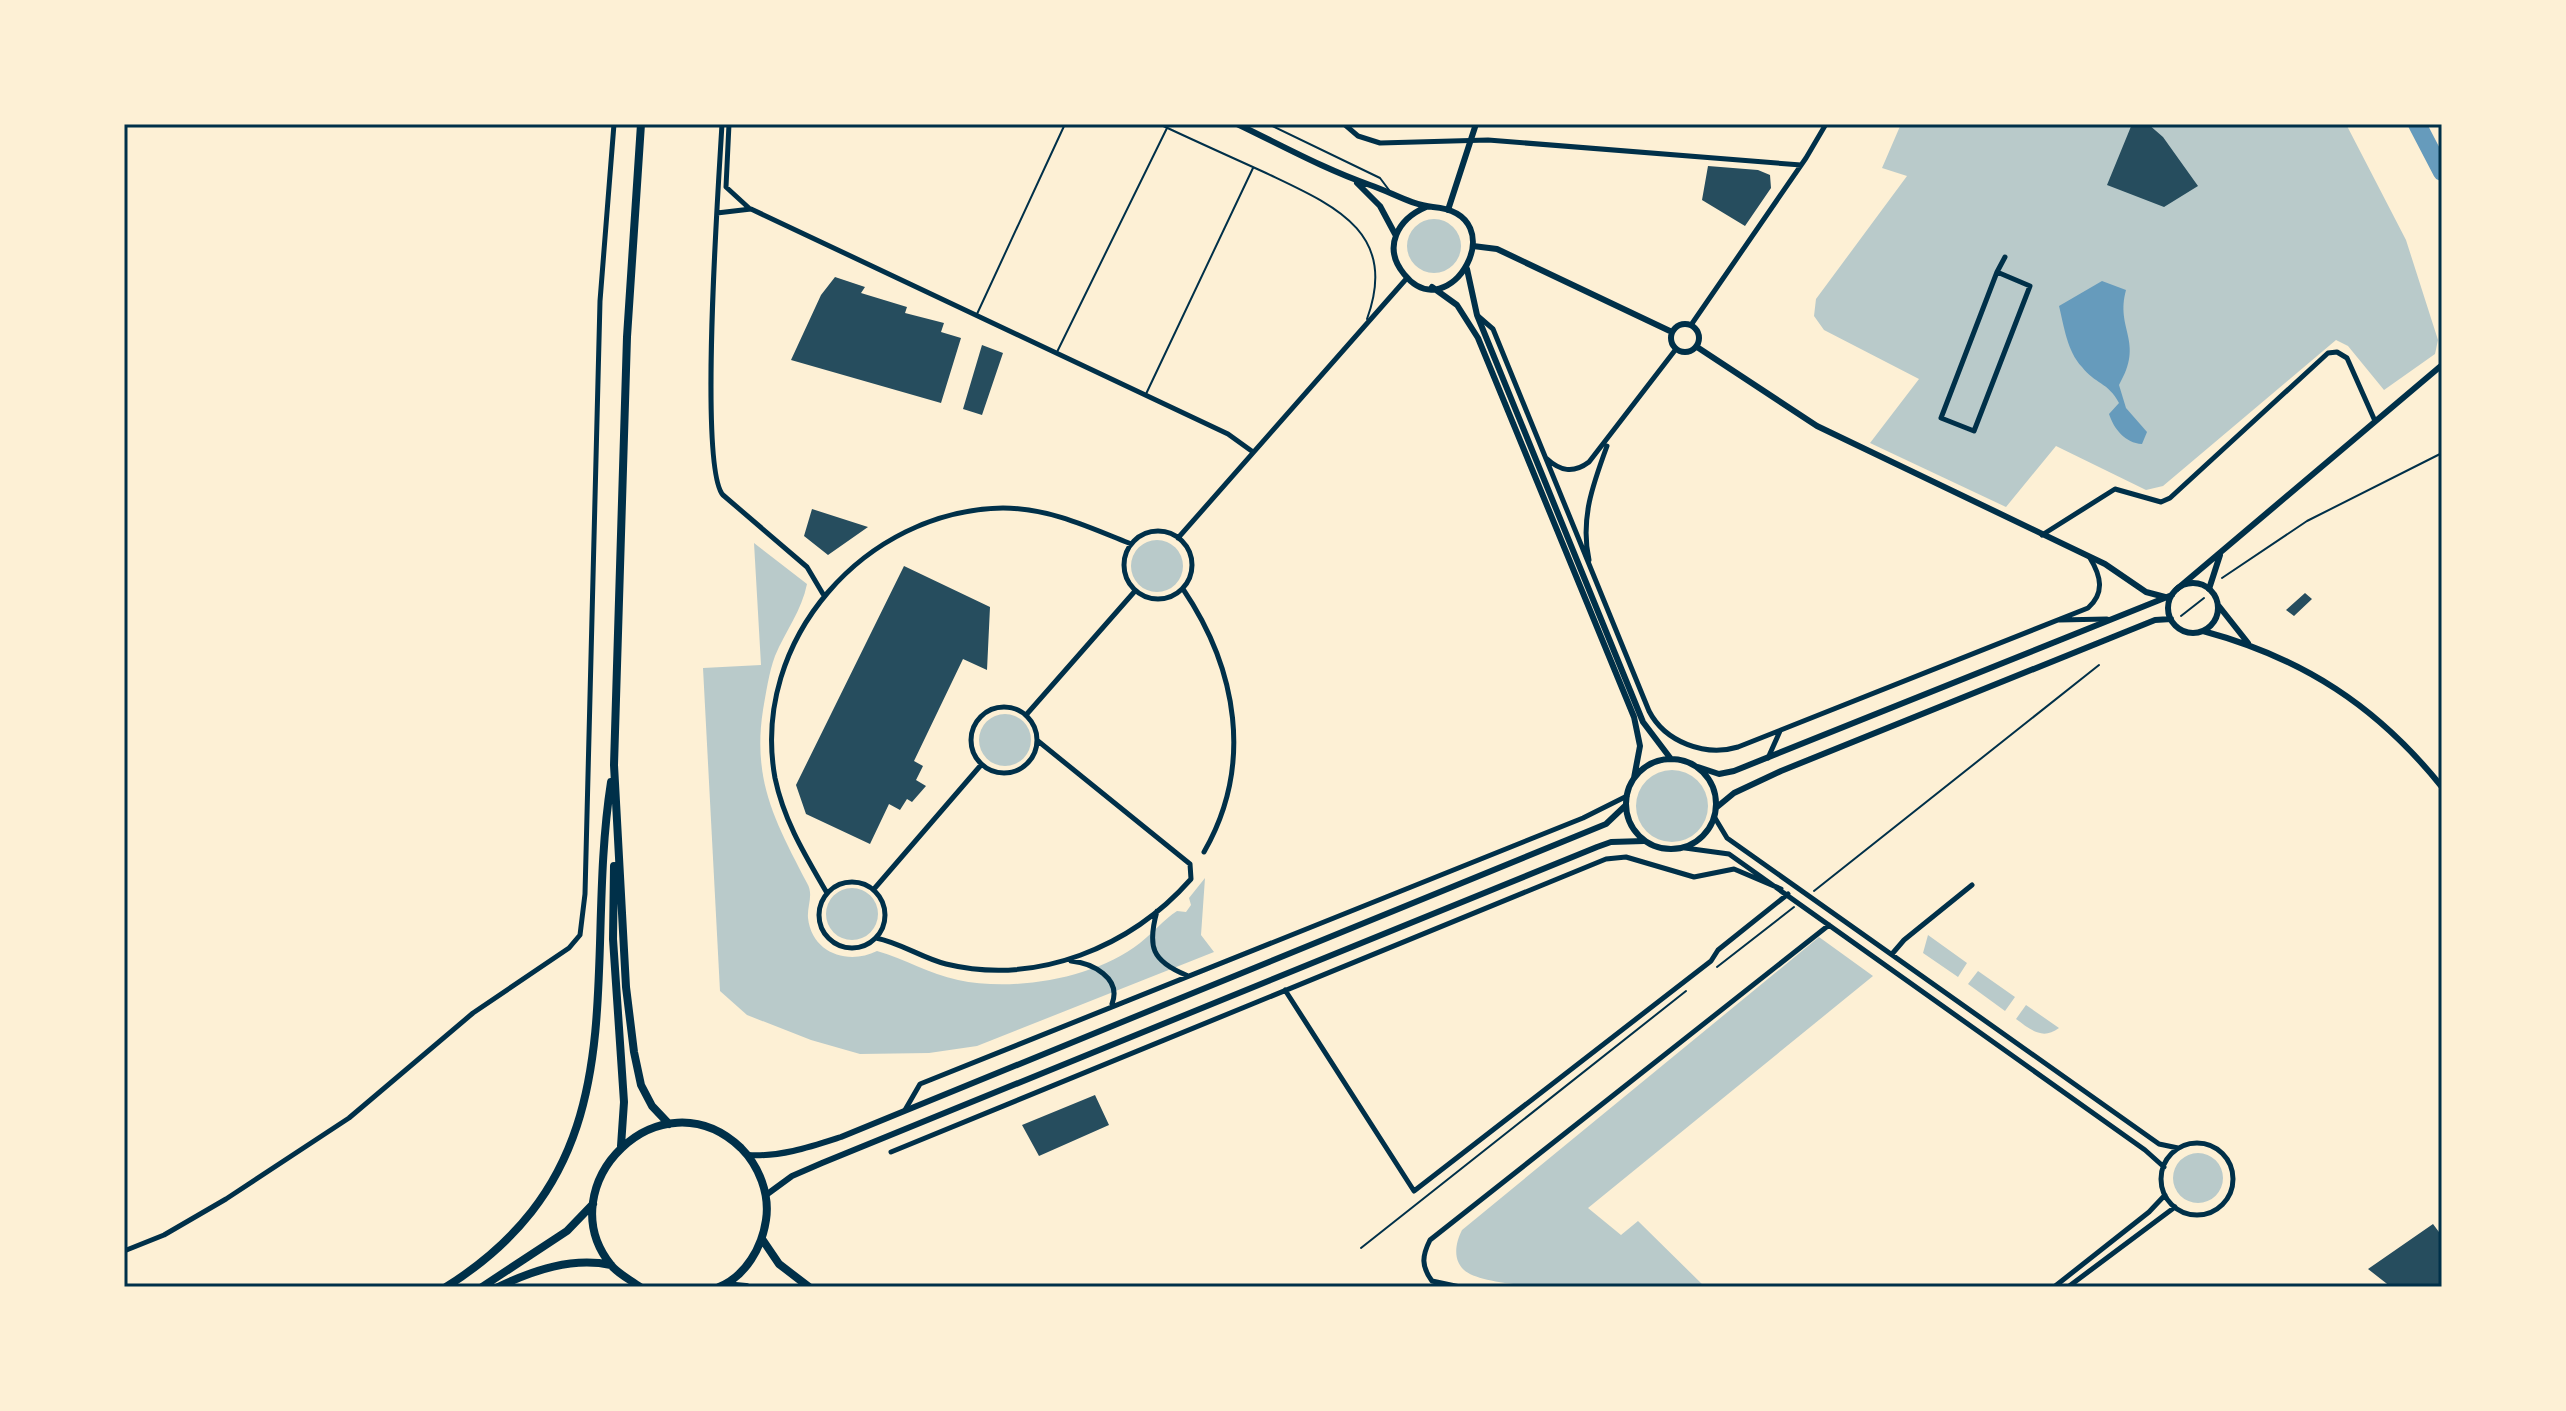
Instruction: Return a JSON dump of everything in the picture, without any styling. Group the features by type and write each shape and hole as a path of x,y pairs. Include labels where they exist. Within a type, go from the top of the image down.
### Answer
{"highway":[{"path":"641,124 627,337 614,765 626,987 634,1052 641,1085 652,1106 669,1124"},
{"path":"446,1287 484,1262 519,1228 561,1166 578,1124 594,1051 608,801 614,765"},
{"path":"615,797 613,939 624,1102 621,1146"},
{"path":"640,1287 611,1265 601,1248 594,1203 599,1178 621,1146 636,1135 669,1124 691,1123 713,1129 748,1155 766,1195 767,1217 762,1239 741,1272 722,1286"},
{"path":"482,1287 567,1231 594,1203"},
{"path":"762,1239 779,1264 809,1287"},
{"path":"498,1287 559,1265 597,1262 611,1265"},
{"path":"722,1286 746,1287"}],"main road":[{"path":"1237,124 1355,181 1426,207 1448,210 1467,226 1473,246 1467,269 1477,315 1643,722 1671,759"},
{"path":"1448,210 1476,124"},
{"path":"1355,181 1380,206 1395,234"},
{"path":"1426,207 1404,220 1395,234 1394,253 1407,278 1432,287 1457,305 1478,338 1634,717 1640,746 1626,805 1628,819 1644,841"},
{"path":"1473,246 1497,249 1672,332"},
{"path":"1432,287 1452,283 1467,269"},
{"path":"1691,325 1699,332 1697,347 1686,353 1676,349 1671,341 1672,332 1679,326 1691,325"},
{"path":"1697,347 1817,426 2090,558 2146,592 2171,594 2442,365"},
{"path":"2209,589 2216,562 2224,549"},
{"path":"1634,778 1657,761 1671,759 1719,774 1768,758 2196,583 2209,589 2248,643"},
{"path":"2171,594 2171,619"},
{"path":"2203,631 2216,617 2218,604"},
{"path":"1717,807 1734,793 1781,771 2155,620 2171,619 2188,632 2203,631 2248,643 2363,705 2399,737 2442,787"},
{"path":"766,1195 782,1181 814,1166 1597,847 1611,842 1644,841 1664,849 1685,848 1704,837 1715,818 1717,807 1713,785 1698,767"},
{"path":"748,1155 771,1157 794,1152 905,1110 1606,824 1626,805"}],"street":[{"path":"124,1251 164,1235 202,1213 349,1118 473,1013 569,948 580,935 585,878 600,301 614,124"},
{"path":"722,124 710,404 715,483 723,495 807,567 823,595"},
{"path":"729,124 726,187 751,209 1228,434 1253,452"},
{"path":"1691,325 1826,124"},
{"path":"1345,125 1364,139 1380,143 1471,141 1801,165"},
{"path":"717,213 751,209"},
{"path":"1997,272 2030,286 1974,431 1941,418 1997,272 2005,257"},
{"path":"1178,538 1407,278"},
{"path":"1477,315 1493,329 1649,711 1663,731 1684,743 1713,751 1738,747 2088,608 2097,598 2099,577 2090,558"},
{"path":"1545,457 1560,469 1580,468 1608,441 1676,349"},
{"path":"2041,536 2115,489 2161,502 2170,498 2328,353 2337,352 2347,358 2378,419"},
{"path":"1592,573 1585,523 1593,483 1608,441"},
{"path":"827,893 790,829 776,780 773,745 783,668 823,595 855,564 900,533 969,512 1004,508 1051,514 1131,544"},
{"path":"1153,531 1178,538 1186,546 1192,568 1183,589 1174,596 1154,600 1135,591 1124,573 1126,553 1131,544 1153,531"},
{"path":"1183,589 1219,655 1234,718 1234,756 1229,792 1204,852"},
{"path":"1026,715 1135,591"},
{"path":"2058,620 2107,619"},
{"path":"1003,707 1026,715 1037,732 1038,741 1030,762 1012,773 990,771 981,765 975,757 970,738 977,720 993,708 1003,707"},
{"path":"1768,758 1780,730"},
{"path":"876,938 944,964 983,970 1028,969 1070,961 1102,946 1157,911 1191,879 1190,864 1038,741"},
{"path":"874,889 981,765"},
{"path":"905,1110 920,1084 1112,1004 1583,818 1627,796"},
{"path":"1715,818 1727,838 2159,1144 2178,1148 2200,1143 2212,1146 2230,1162 2233,1180 2226,1199 2211,1212 2192,1214 2175,1207 2165,1195 2164,1167 2178,1148"},
{"path":"1685,848 1729,854 2145,1150 2164,1167"},
{"path":"891,1152 1606,859 1626,857 1694,877 1734,869 1781,889"},
{"path":"844,882 865,884 874,889 885,906 886,916 876,938 854,948 835,944 828,937 819,917 827,893 844,882"},
{"path":"1892,954 1904,940 1972,885"},
{"path":"1285,990 1414,1191 1711,961 1718,950 1788,894"},
{"path":"1157,911 1152,930 1155,953 1168,967 1187,976"},
{"path":"1460,1287 1432,1281 1422,1261 1430,1240 1829,925"},
{"path":"1070,961 1083,962 1107,977 1115,991 1112,1004"},
{"path":"2054,1287 2149,1212 2165,1195"},
{"path":"2068,1287 2175,1207"}],"lane":[{"path":"976,315 1065,124"},
{"path":"1159,124 1336,208 1360,230 1371,251 1377,281 1364,329"},
{"path":"1268,124 1380,178 1392,194"},
{"path":"1057,353 1167,128"},
{"path":"1145,396 1253,167"}],"path":[{"path":"2222,578 2275,540 2442,453"},
{"path":"2181,616 2204,598"},
{"path":"1810,895 2099,665"},
{"path":"1714,970 1799,903"},
{"path":"1361,1248 1689,989"}],"shaded area":[{"path":"1901,124 2346,124 2406,240 2438,340 2435,354 2384,390 2348,346 2336,340 2163,486 2146,490 2056,446 2006,507 1870,443 1919,379 1824,330 1814,316 1816,299 1907,176 1882,168"},
{"path":"1434,219 1453,227 1461,246 1453,265 1434,273 1415,265 1407,246 1415,227"},
{"path":"1157,540 1175,548 1183,566 1175,584 1157,592 1139,584 1131,566 1139,548"},
{"path":"754,543 807,584 771,669 760,735 761,759 769,801 809,887 808,918 811,930 824,948 855,957 877,951 958,980 1003,984 1052,980 1100,966 1140,943 1177,911 1186,912 1191,905 1189,898 1205,878 1201,935 1214,952 977,1046 929,1053 860,1054 811,1040 747,1015 720,991 703,668 761,665"},
{"path":"1005,714 1023,722 1031,740 1023,758 1005,766 987,758 979,740 987,722"},
{"path":"1672,770 1692,776 1702,786 1708,806 1702,826 1692,836 1672,842 1652,836 1642,826 1636,806 1642,786 1652,776"},
{"path":"852,888 871,895 878,914 871,933 852,940 833,933 826,914 833,895"},
{"path":"1928,935 1967,963 1958,977 1923,953"},
{"path":"1819,937 1873,976 1588,1208 1621,1235 1638,1221 1705,1287 1541,1286 1480,1278 1460,1266 1457,1245 1462,1230"},
{"path":"1978,971 2015,997 2005,1011 1968,984"},
{"path":"2026,1005 2059,1028 2042,1034 2026,1026 2016,1019"},
{"path":"2198,1153 2216,1160 2223,1178 2216,1196 2198,1203 2180,1196 2173,1178 2180,1160"}],"water":[{"path":"2102,281 2126,290 2124,316 2130,357 2119,385 2126,408 2147,432 2142,444 2130,441 2117,430 2109,414 2119,403 2077,361 2069,346 2059,306"}],"building":[{"path":"2132,124 2148,124 2163,137 2198,186 2164,207 2107,185"},
{"path":"1708,166 1758,170 1770,175 1771,188 1745,226 1702,200"},
{"path":"835,277 865,287 861,293 907,307 905,313 944,323 941,332 961,338 941,403 791,360 821,295"},
{"path":"982,345 1003,353 982,415 963,409"},
{"path":"812,509 868,527 828,555 804,536"},
{"path":"904,566 990,607 987,670 963,659 914,761 923,766 916,780 926,786 912,802 907,799 900,810 889,804 870,844 806,814 796,785"},
{"path":"2305,593 2312,599 2294,616 2286,610"},
{"path":"1095,1095 1109,1125 1039,1156 1022,1125"},
{"path":"2433,1224 2442,1236 2442,1287 2391,1287 2368,1269"}],"waterway":[{"path":"2417,124 2442,172"}]}
